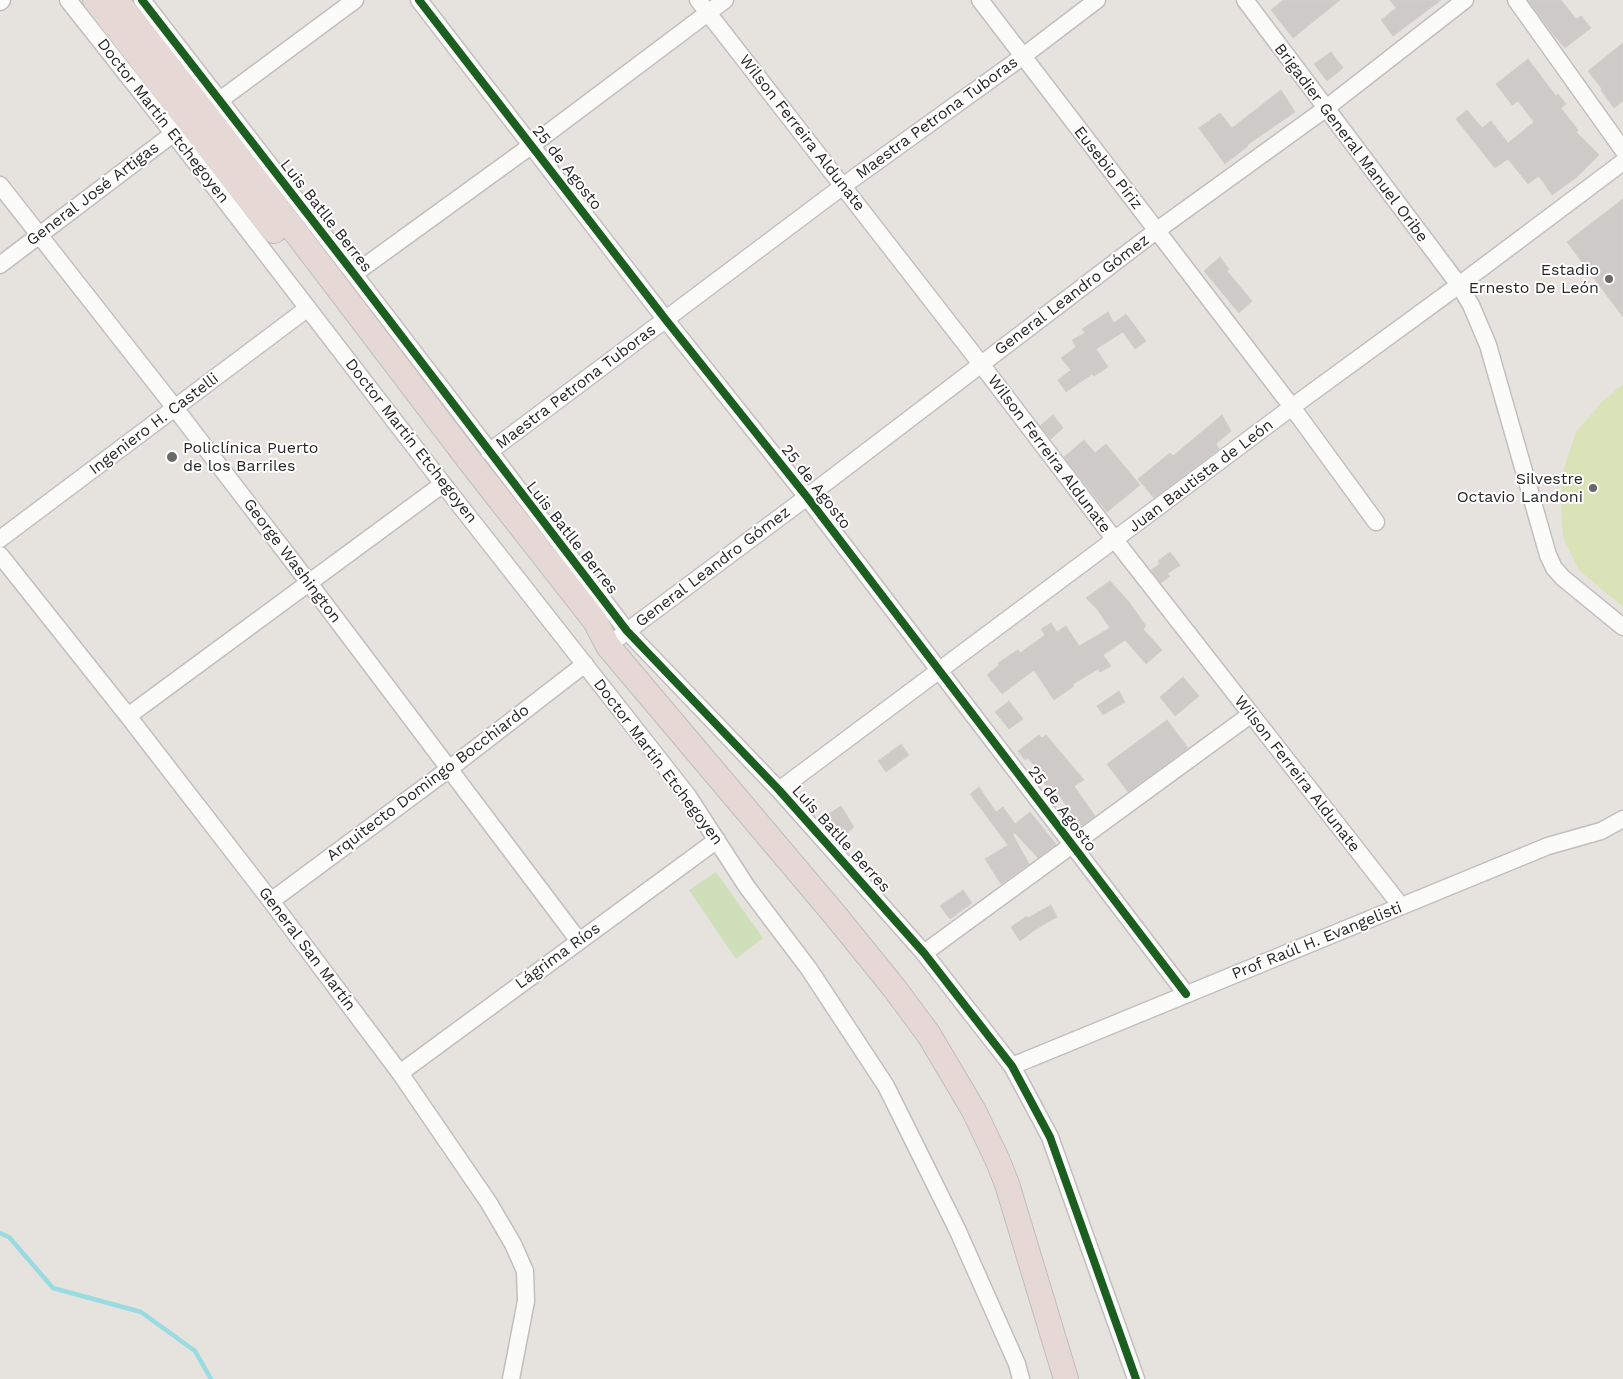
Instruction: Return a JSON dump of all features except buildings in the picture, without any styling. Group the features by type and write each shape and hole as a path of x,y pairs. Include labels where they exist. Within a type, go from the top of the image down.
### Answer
{"highway":[{"path":"94,0 196,117 595,621 608,646 869,956 912,1011 946,1061 978,1119 1006,1184 1066,1379"},
{"path":"116,0 196,117"}],"street":[{"name":"Doctor Martín Etchegoyen","path":"68,0 196,117 308,308 443,484 688,796 747,886 809,969 886,1086 958,1229 1017,1364 1021,1379"},
{"name":"Luis Batlle Berres","path":"142,0 196,117 354,274 626,630 779,790 924,953 1012,1066 1050,1137 1136,1379"},
{"name":"General José Artigas","path":"0,265 355,0"},
{"name":"25 de Agosto","path":"419,0 666,320 807,497 1186,994"},
{"path":"354,274 532,144 703,6 725,0"},
{"name":"Eusebio Píriz","path":"980,0 1292,407 1376,522"},
{"name":"Maestra Petrona Tuboras","path":"490,452 843,186 1022,57 1097,0"},
{"name":"Brigadier General Manuel Oribe","path":"1245,0 1459,286 1478,320 1488,346 1548,555 1554,568 1563,578 1623,627"},
{"name":"General Leandro Gómez","path":"608,646 626,630 807,497 1156,231 1325,109 1465,0"},
{"path":"1516,0 1623,150"},
{"name":"Wilson Ferreira Aldunate","path":"703,6 1250,715 1401,906"},
{"name":"Juan Bautista de León","path":"779,790 1292,407 1459,286 1623,162"},
{"name":"George Washington","path":"0,185 309,583 578,941"},
{"name":"Ingeniero H. Castelli","path":"0,539 308,308"},
{"path":"128,716 443,484"},
{"name":"General San Martín","path":"0,555 271,901 400,1073 489,1203 513,1244 525,1271 526,1301 511,1379"},
{"name":"Arquitecto Domingo Bocchiardo","path":"271,901 449,769 585,664"},
{"path":"924,953 1250,715"},
{"name":"Prof Raúl H. Evangelisti","path":"1012,1066 1548,846 1601,831 1623,819"},
{"name":"Lágrima Ríos","path":"400,1073 717,840"}],"green space":[{"name":"Silvestre Octavio Landoni","path":"1623,384 1623,607 1579,570 1563,537 1561,505 1563,471 1576,432 1602,402"},
{"path":"716,872 763,938 736,959 689,890"}],"waterway":[{"path":"0,1233 9,1237 53,1288 141,1312 195,1351 211,1379"}],"cycle path":[{"path":"142,0 627,631 779,790 924,953 1012,1066 1050,1137 1136,1379"},
{"path":"419,0 666,320 807,497 1186,994"}],"place":[{"name":"Estadio Ernesto De León","path":"1609,279"},
{"name":"Policlínica Puerto de los Barriles","path":"172,457"},
{"name":"Silvestre Octavio Landoni","path":"1593,488"}]}
